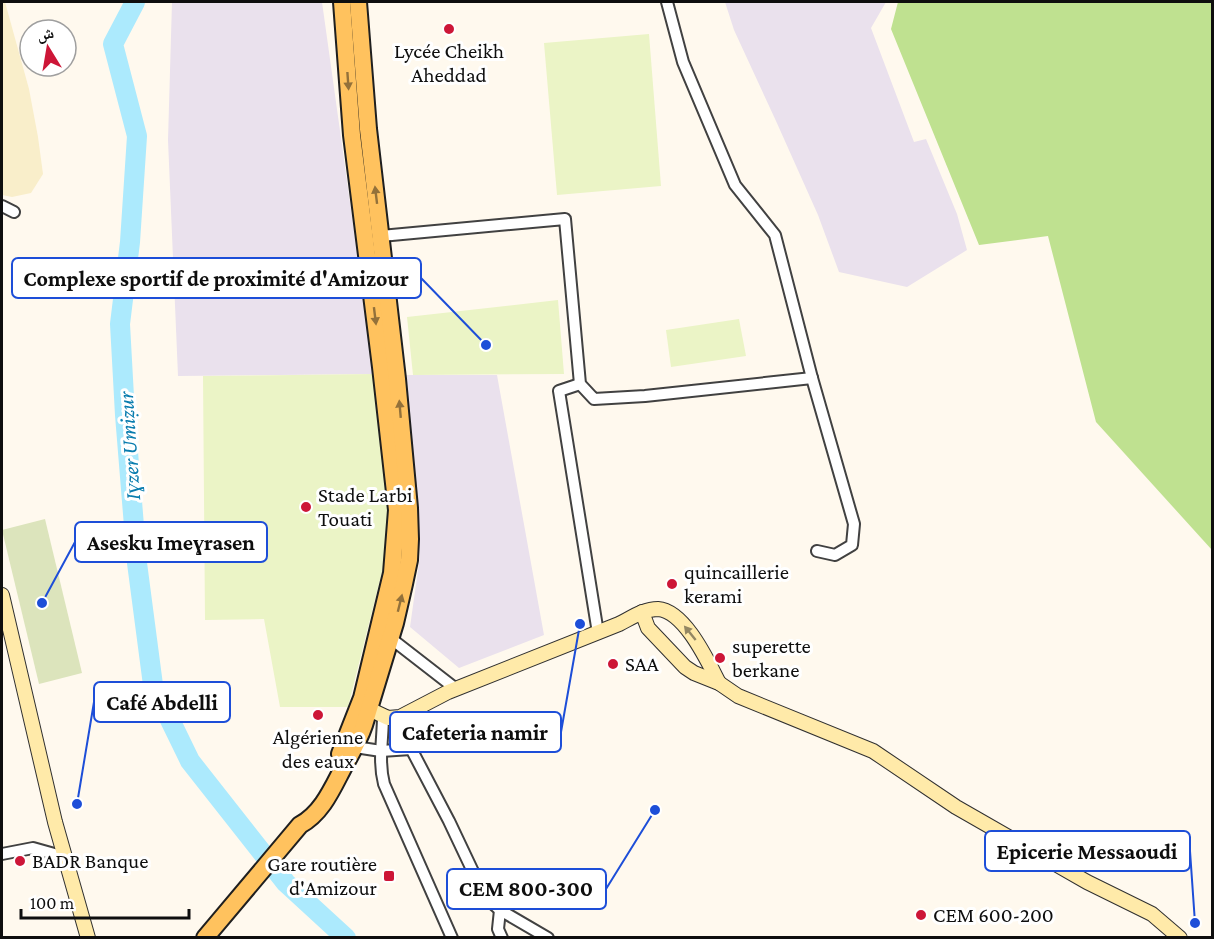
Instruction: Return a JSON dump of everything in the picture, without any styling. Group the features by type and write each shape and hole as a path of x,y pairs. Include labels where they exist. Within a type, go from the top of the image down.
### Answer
{"main road":[{"path":"205,938 300,825 332,770 377,711 397,510 381,236 369,129 342,2"},
{"path":"300,825 309,819 324,802 359,738 377,711 389,637 404,584 410,539 408,499 352,135 358,2"},
{"path":"2,596 55,822 87,938"},
{"path":"377,711 404,715 456,689 598,633 642,612 659,609 674,614 697,642 719,683"},
{"path":"642,612 648,628 685,667 719,683 738,696 873,751 956,807 1087,882 1152,914 1180,938"}],"street":[{"path":"668,2 683,62 735,185 775,235 812,378 854,524 852,544 835,555 817,551"},
{"path":"2,206 14,212"},
{"path":"381,236 565,219 580,384 594,399 645,396 812,378"},
{"path":"580,384 559,391 598,633"},
{"path":"389,637 456,689"},
{"path":"377,711 411,749 450,821 486,897 500,910 548,938"},
{"path":"377,711 383,739 381,771 384,784 452,938"},
{"path":"355,747 381,751 411,749"},
{"path":"2,854 33,848 65,857"},
{"path":"500,910 498,929 502,938"}],"shaded area":[{"path":"2,2 5,2 18,49 18,78 26,78 29,89 43,174 31,193 12,197 2,195"},
{"path":"172,2 322,2 374,374 178,376 168,140"},
{"path":"725,2 886,2 871,28 914,142 926,139 957,214 967,250 907,287 839,272 818,215 734,30"},
{"path":"403,375 497,375 544,635 459,668 410,627 420,556"}],"green space":[{"path":"898,2 1212,2 1212,550 1096,422 1048,236 979,245 891,29"},
{"path":"649,34 661,186 557,195 544,43"},
{"path":"558,300 564,374 413,375 407,317"},
{"path":"739,319 746,356 671,367 666,330"},
{"path":"374,374 391,504 387,552 348,707 280,707 264,619 205,620 203,376"},
{"path":"45,519 82,673 39,684 2,530"}],"waterway":[{"name":"Iɣzer Umiẓur","path":"135,2 113,44 137,136 130,242 120,324 137,563 153,685 190,761 286,883 346,938"}],"place":[{"name":"Lycée Cheikh Aheddad","path":"449,29"},
{"name":"Complexe sportif de proximité d'Amizour","path":"486,345"},
{"name":"Stade Larbi Touati","path":"306,507"},
{"name":"quincaillerie kerami","path":"672,584"},
{"name":"Asesku Imeɣrasen","path":"42,603"},
{"name":"Cafeteria namir","path":"580,624"},
{"name":"superette berkane","path":"720,658"},
{"name":"SAA","path":"613,664"},
{"name":"Algérienne des eaux","path":"318,715"},
{"name":"Café Abdelli","path":"77,804"},
{"name":"CEM 800-300","path":"655,810"},
{"name":"BADR Banque","path":"20,861"},
{"name":"Gare routière d'Amizour","path":"389,876"},
{"name":"CEM 600-200","path":"921,915"},
{"name":"Epicerie Messaoudi","path":"1195,923"}]}
